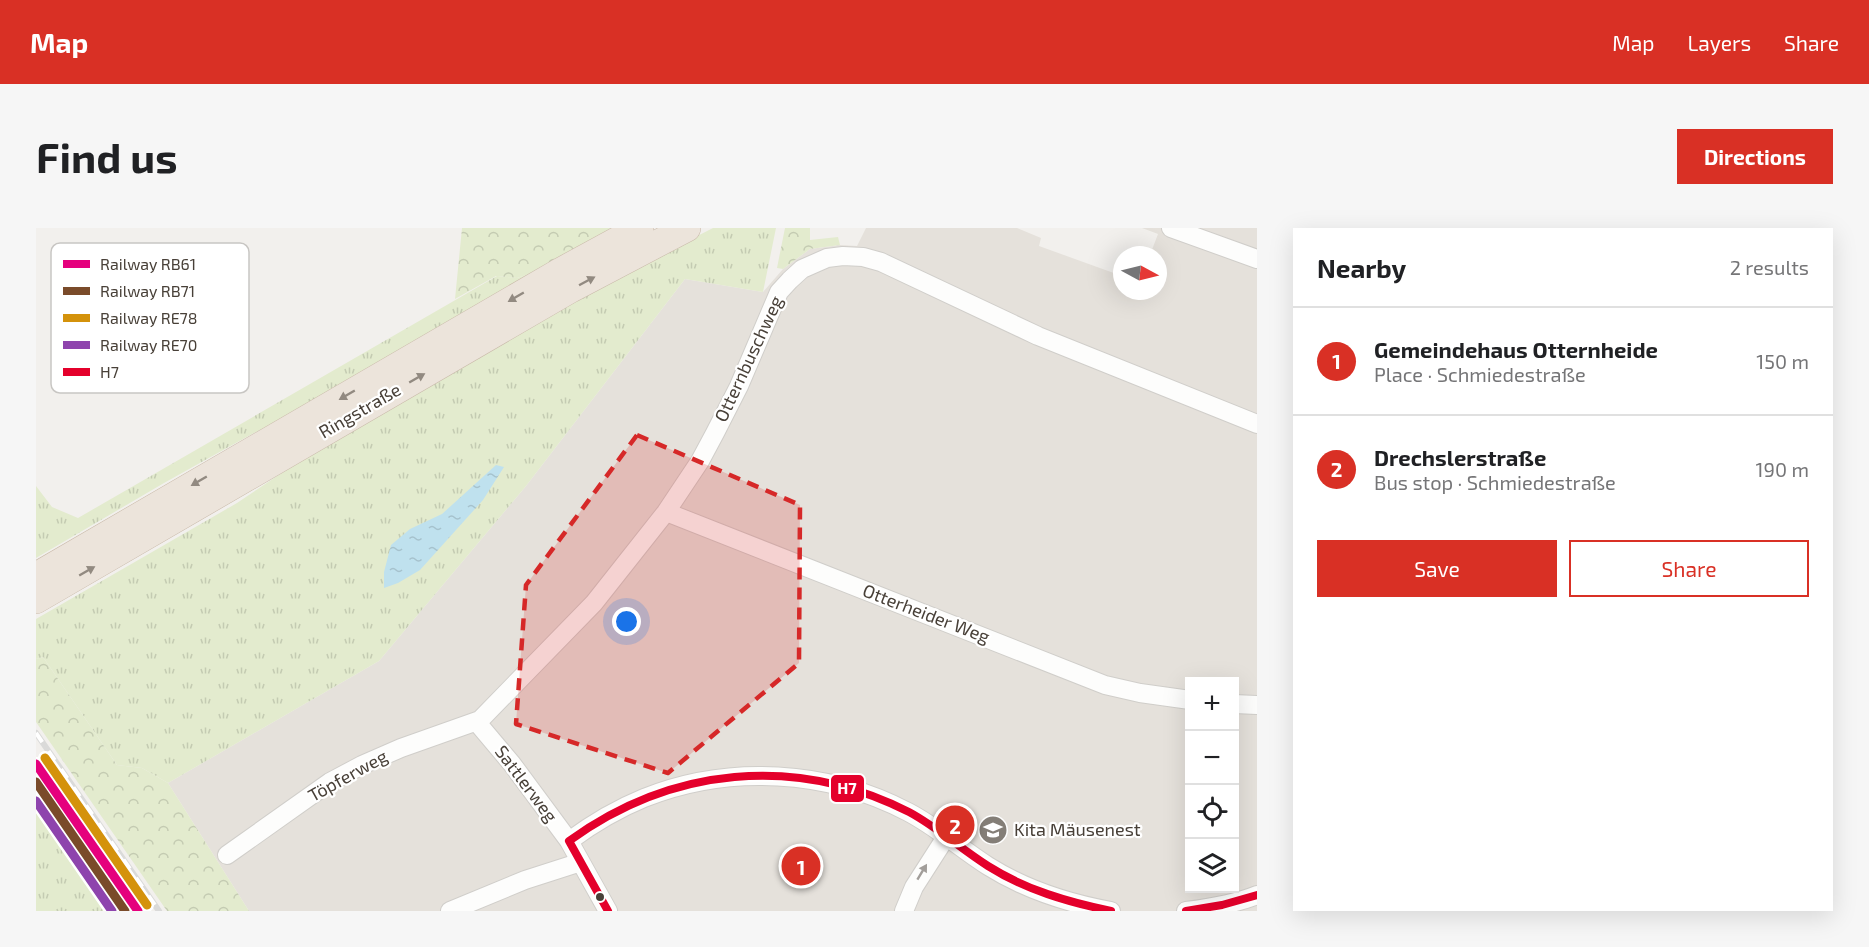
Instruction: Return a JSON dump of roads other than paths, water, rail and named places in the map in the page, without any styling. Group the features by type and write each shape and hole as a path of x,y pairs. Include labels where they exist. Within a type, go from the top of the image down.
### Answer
{"highway":[{"name":"Ringstraße","path":"36,576 551,276 640,228"},
{"name":"Ringstraße","path":"36,600 571,289 687,228"}],"street":[{"path":"1171,228 1257,259"},
{"name":"Otternbuschweg","path":"480,720 594,603 666,512 700,460 734,395 779,292 802,269 827,258 863,256 881,262 1048,340 1257,424"},
{"name":"Otterheider Weg","path":"666,512 1105,685 1185,699"},
{"path":"1239,704 1257,705"},
{"name":"Sattlerweg","path":"480,720 480,726 512,764 569,841 608,911"},
{"name":"Töpferweg","path":"227,855 330,782 401,748 480,720"},
{"path":"569,841 619,809 673,789 712,780 756,776 805,779 837,784 861,791 909,813 1023,886 1053,897 1111,911"},
{"path":"904,911 914,887 946,837"},
{"path":"450,911 525,880 581,862"},
{"path":"1186,911 1208,909 1257,895"}],"water":[{"path":"496,465 504,467 483,500 420,570 384,588 384,572 391,545 410,529 442,514"}],"railway":[{"path":"36,733 159,911"}],"rail line":[{"name":"RE78","path":"45,758 147,905"},
{"name":"RB61","path":"36,764 138,911"},
{"name":"RB71","path":"36,782 125,911"},
{"name":"RE70","path":"36,801 112,911"}],"place":[{"name":"Drechslerstraße","path":"955,825"},
{"name":"Kita Mäusenest","path":"993,830"},
{"name":"Gemeindehaus Otternheide","path":"801,866"}]}
